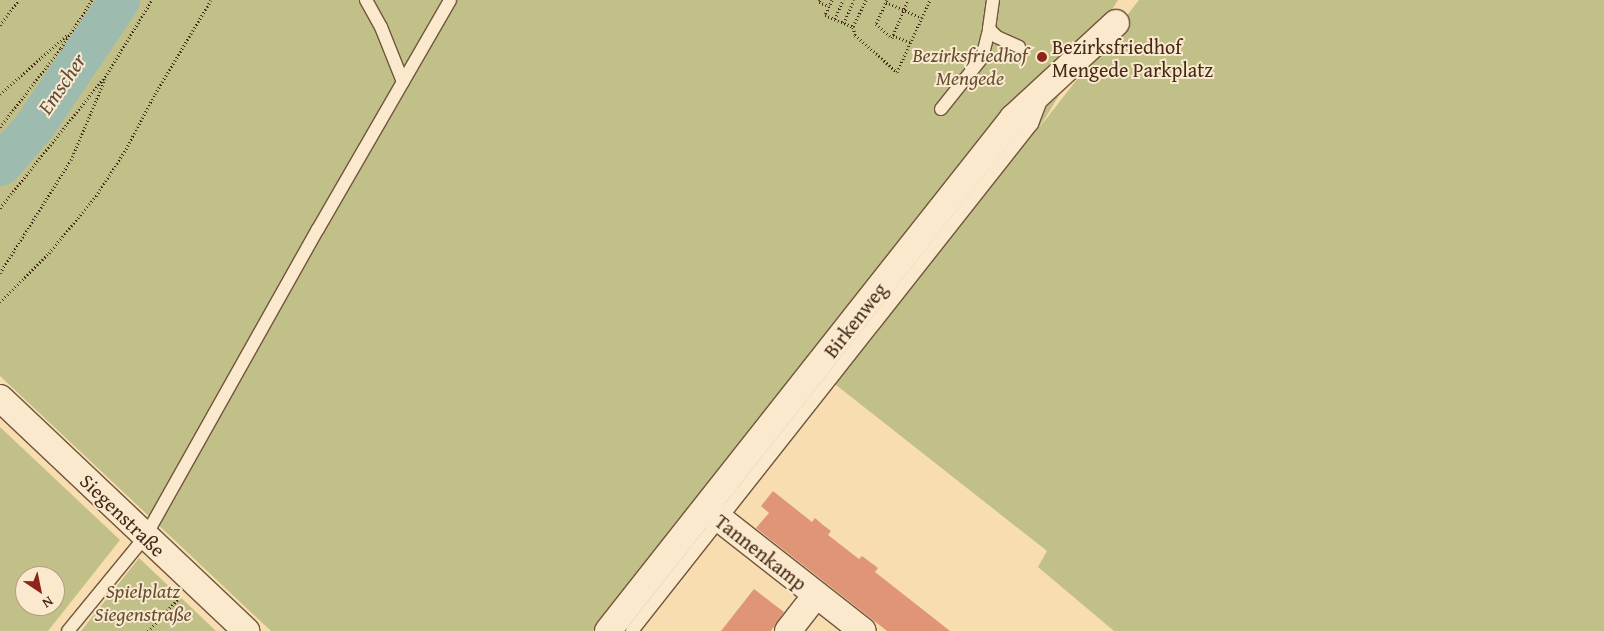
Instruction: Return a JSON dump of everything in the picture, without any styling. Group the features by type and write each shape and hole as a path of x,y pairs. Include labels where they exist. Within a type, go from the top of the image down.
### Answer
{"street":[{"name":"Birkenweg","path":"608,631 713,514 1013,118 1116,23"},
{"name":"Siegenstraße","path":"0,398 246,631"},
{"name":"Tannenkamp","path":"713,514 863,631"},
{"name":"Tannenkamp","path":"788,631 816,595"}],"lane":[{"path":"366,0 381,27 403,82"},
{"path":"68,631 145,537 450,0"},
{"path":"942,109 982,58 993,0"},
{"path":"989,29 997,37 1019,47"},
{"path":"632,631 713,514"}],"path":[{"path":"0,25 20,0"},
{"path":"0,127 92,0"},
{"path":"0,208 107,74 152,0"},
{"path":"0,302 49,253 96,196 126,149 155,94 211,0"},
{"path":"820,0 819,2 829,6"},
{"path":"832,0 825,15 853,27"},
{"path":"835,19 843,0"},
{"path":"844,23 854,0"},
{"path":"866,0 853,27 855,35 897,72 930,0"},
{"path":"893,35 908,0"},
{"path":"911,43 893,35 892,38 876,24 886,1 922,18"},
{"path":"0,94 72,30"},
{"path":"0,274 71,160 107,74"},
{"path":"148,631 194,582"}],"green space":[{"name":"Bezirksfriedhof Mengede","path":"0,0 1118,0 1039,128 1139,0 1604,0 1604,631 1114,631 1038,567 1047,551 817,370 603,631 271,631 0,376 0,165 34,126 104,22 0,138"},
{"path":"0,427 120,540 65,610 65,566 15,566 15,616 60,616 48,631 0,631"},
{"name":"Spielplatz Siegenstraße","path":"139,558 175,592 216,631 81,631"}],"building":[{"path":"773,491 812,522 815,518 831,531 828,535 859,559 862,556 878,568 875,572 950,631 887,631 756,528 769,513 761,506"},
{"path":"754,589 784,612 771,631 721,631"}],"waterway":[{"name":"Emscher","path":"0,165 34,126 119,0"}],"place":[{"name":"Bezirksfriedhof Mengede Parkplatz","path":"1042,57"}]}
